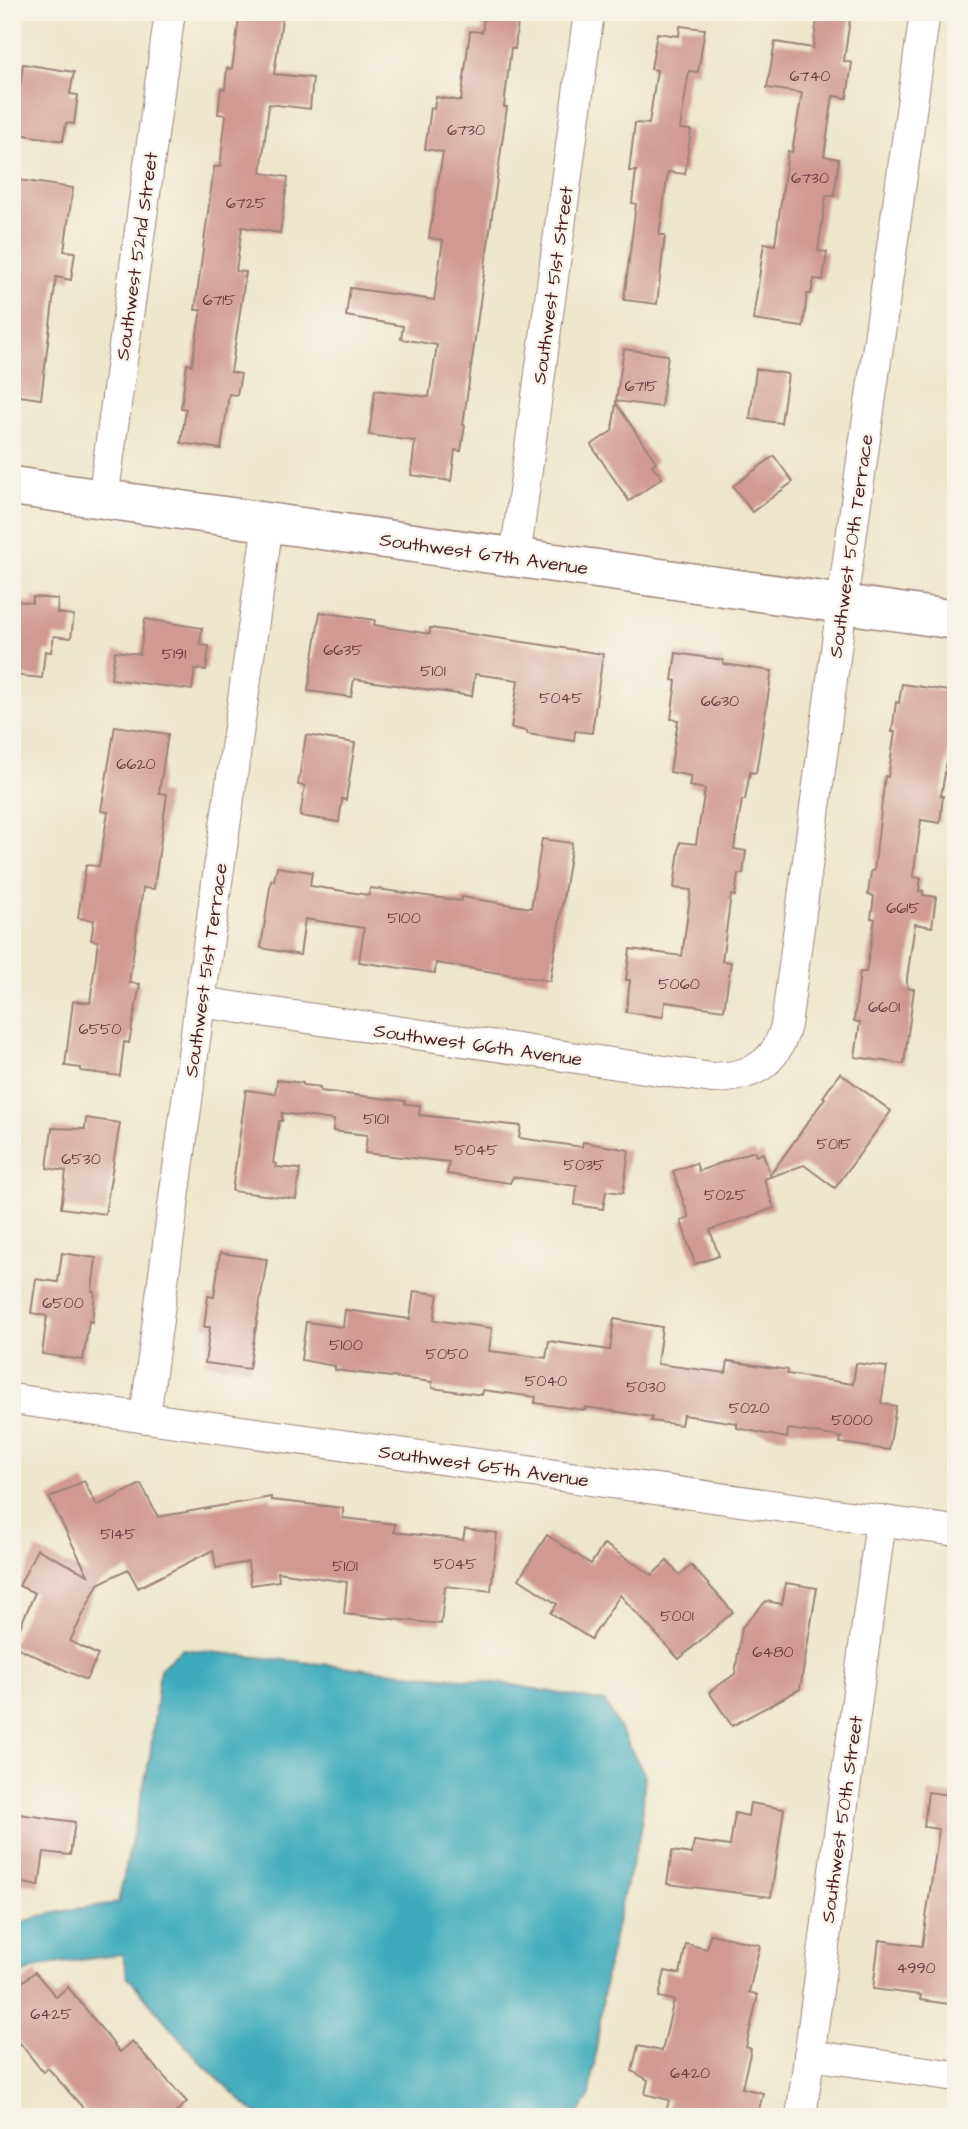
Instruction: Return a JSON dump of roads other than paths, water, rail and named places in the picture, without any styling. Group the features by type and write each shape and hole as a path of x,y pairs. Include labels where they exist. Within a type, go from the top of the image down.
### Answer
{"main road":[{"name":"Southwest 67th Avenue","path":"12,486 956,620"}],"street":[{"name":"Southwest 52nd Street","path":"103,499 170,12"},
{"name":"Southwest 51st Street","path":"515,558 589,12"},
{"name":"Southwest 50th Terrace","path":"755,1070 772,1054 786,1026 925,12"},
{"name":"Southwest 51st Terrace","path":"145,1418 200,1002 268,523"},
{"name":"Southwest 66th Avenue","path":"200,1002 700,1076 735,1077 755,1070"},
{"name":"Southwest 65th Avenue","path":"12,1399 956,1531"},
{"name":"Southwest 50th Street","path":"801,2117 881,1520"},
{"path":"809,2055 956,2076"}],"water":[{"path":"182,1649 507,1684 605,1702 645,1775 641,1831 624,1891 606,1974 590,2096 576,2117 259,2117 199,2061 128,1977 122,1954 40,1966 12,1979 12,1926 51,1914 118,1903 150,1757 160,1669"}]}
